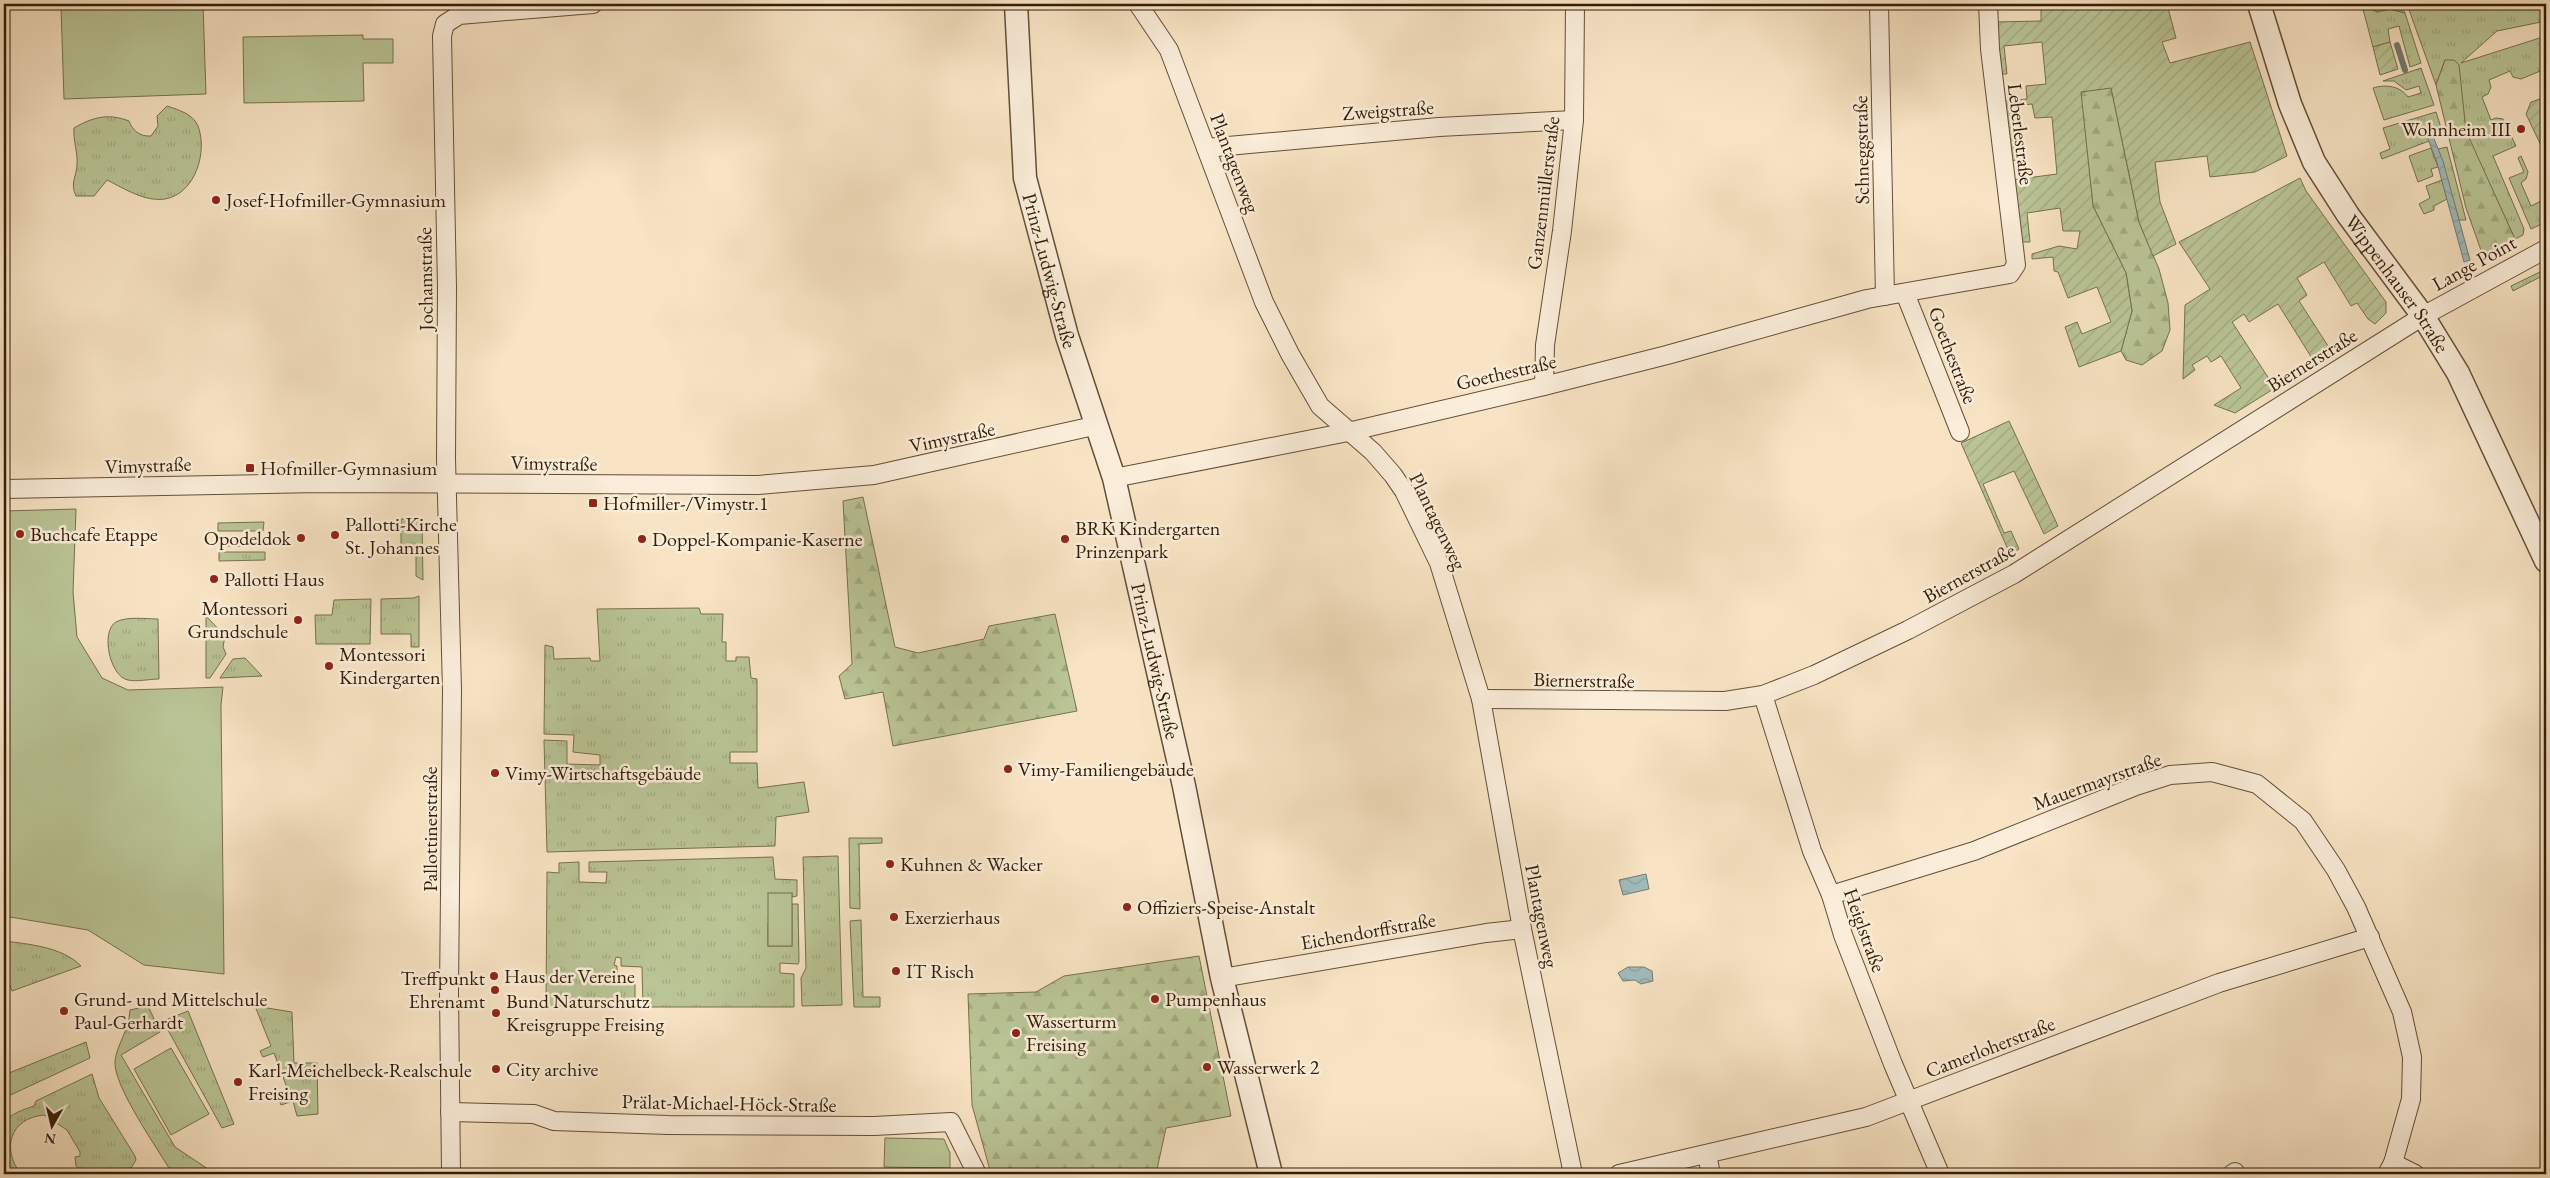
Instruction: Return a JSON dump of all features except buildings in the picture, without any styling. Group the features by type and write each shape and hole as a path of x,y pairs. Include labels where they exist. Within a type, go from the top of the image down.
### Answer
{"street":[{"name":"Jochamstraße","path":"447,484 447,287 442,36 445,24 453,17 593,4"},
{"name":"Prinz-Ludwig-Straße","path":"1016,4 1025,178 1068,336 1114,478 1182,776 1222,978 1271,1174"},
{"name":"Plantagenweg","path":"1138,4 1169,50 1264,302 1285,346 1320,406 1372,452 1393,475 1420,522 1440,563 1481,700 1522,929 1573,1174"},
{"name":"Ganzenmüllerstraße","path":"1544,386 1545,345 1562,231 1574,120 1575,4"},
{"name":"Schneggstraße","path":"1879,4 1886,296"},
{"name":"Leberlestraße","path":"1988,4 1990,49 2014,246 2014,270"},
{"name":"Wippenhauser Straße","path":"2259,4 2290,104 2314,162 2365,238 2423,316 2458,373 2546,561"},
{"name":"Zweigstraße","path":"1206,148 1439,127 1574,120"},
{"name":"Lange Point","path":"2423,316 2546,249"},
{"name":"Goethestraße","path":"1114,478 1348,432 1544,386 1886,296 1994,278 2010,274 2014,270"},
{"name":"Goethestraße","path":"1905,293 1960,432"},
{"name":"Biernerstraße","path":"1481,700 1692,702 1725,701 1762,695 1847,660 2014,574 2423,316"},
{"name":"Vimystraße","path":"4,489 107,488 204,484 758,484 797,482 874,475 1098,425"},
{"name":"Pallottinerstraße","path":"447,484 452,690 451,1174"},
{"name":"Heiglstraße","path":"1762,695 1812,851 1831,895 1843,936 1909,1102 1940,1174"},
{"name":"Mauermayrstraße","path":"1831,895 1974,850 2136,786 2170,776 2212,772 2258,784 2303,821 2336,870 2370,937 2400,1004 2412,1057 2411,1099 2390,1168 2415,1174"},
{"name":"Eichendorffstraße","path":"1222,978 1486,933 1522,929"},
{"name":"Camerloherstraße","path":"1619,1174 1866,1117 2219,982 2370,937"},
{"name":"Prälat-Michael-Höck-Straße","path":"450,1112 534,1114 554,1121 668,1126 874,1126 951,1122 977,1174"},
{"path":"1707,1155 1710,1174"}],"green space":[{"path":"203,4 206,94 64,99 61,7"},
{"path":"2041,4 2167,4 2176,38 2162,42 2170,63 2250,42 2287,156 2255,172 2210,177 2207,156 2155,162 2160,202 2176,244 2153,256 2139,222 2111,88 2081,92 2093,206 2126,273 2132,311 2121,351 2079,367 2065,327 2077,322 2082,334 2111,322 2097,287 2068,298 2058,272 2054,271 2053,257 2032,259 2032,254 2059,246 2077,249 2080,231 2063,231 2060,208 2027,213 2030,242 2021,242 2012,180 2057,174 2052,117 2035,118 2032,104 2011,106 2017,160 2009,161 2004,101 2027,99 2026,86 2046,84 2042,42 2004,46 2007,74 1999,74 1993,22 2041,21"},
{"path":"2385,4 2400,4 2405,13 2390,9 2377,12 2370,8"},
{"path":"2407,4 2546,4 2546,21 2497,31 2461,63 2546,36 2545,69 2521,79 2513,77 2510,71 2489,80 2491,87 2488,94 2482,97 2491,120 2496,118 2503,119 2516,146 2493,156 2524,229 2523,235 2515,239 2466,131 2461,104 2445,60 2436,85"},
{"path":"2370,8 2377,12 2390,9 2405,13 2421,63 2410,67 2399,26 2388,29 2390,42 2373,47 2363,9"},
{"path":"363,35 363,39 393,39 393,63 363,63 364,101 244,103 243,37"},
{"path":"2390,42 2398,69 2380,75 2373,47"},
{"path":"2445,60 2454,60 2459,65 2466,131 2515,239 2483,256 2466,208 2436,85"},
{"path":"2421,68 2434,105 2384,120 2373,88 2383,86 2397,88 2408,97 2421,93 2419,86 2406,90 2394,81 2383,81"},
{"path":"2111,87 2139,222 2159,269 2168,303 2170,330 2162,351 2142,365 2126,360 2121,351 2132,311 2126,273 2093,206 2080,92"},
{"path":"2546,97 2546,156 2526,114 2531,102"},
{"path":"167,106 193,118 201,136 200,159 191,181 184,189 165,199 150,199 107,180 94,196 76,196 73,188 77,160 74,128 101,117 114,117 129,121 137,132 151,136 158,126 157,116"},
{"path":"2436,112 2443,134 2433,137 2431,129 2425,131 2429,141 2382,159 2380,153 2390,149 2383,128"},
{"path":"2447,147 2466,220 2459,220 2438,149"},
{"path":"2431,148 2438,167 2431,169 2433,176 2418,182 2409,156"},
{"path":"2521,156 2528,172 2526,179 2521,183 2531,206 2541,201 2546,204 2546,222 2531,229 2509,178 2524,172 2518,158"},
{"path":"2300,178 2306,191 2386,302 2386,313 2375,324 2368,319 2357,303 2351,306 2324,262 2297,278 2307,295 2299,301 2332,352 2315,363 2278,304 2249,322 2244,314 2232,322 2275,388 2235,413 2214,405 2241,388 2221,356 2211,362 2207,356 2192,365 2195,370 2183,379 2185,305 2210,289 2179,242"},
{"path":"2442,180 2447,199 2434,206 2434,210 2424,214 2419,204 2430,198 2426,186"},
{"path":"2546,269 2546,274 2513,291 2511,286"},
{"path":"2009,421 2058,526 2044,534 2014,471 1983,484 2004,533 2011,531 2019,549 2010,554 1961,443"},
{"path":"863,497 895,647 918,653 984,639 989,626 1055,614 1077,711 893,746 883,692 845,699 839,676 852,664 843,501"},
{"path":"76,509 73,592 77,637 102,678 128,690 223,687 221,705 224,974 144,965 88,930 4,916 4,511"},
{"path":"401,519 422,519 423,580 416,576 416,550 401,550"},
{"path":"264,522 263,531 218,531 218,523"},
{"path":"219,537 265,537 265,546 219,546"},
{"path":"219,552 265,552 265,560 219,561"},
{"path":"419,596 419,647 411,647 411,634 381,634 381,599 414,598"},
{"path":"371,599 370,644 316,644 315,615 332,615 334,600"},
{"path":"699,608 701,614 723,614 722,642 726,642 726,661 736,661 736,657 749,657 751,678 757,679 757,752 730,752 730,763 757,763 758,788 804,782 809,812 776,817 775,846 547,852 544,740 567,741 567,764 600,765 600,755 573,752 574,735 544,734 545,645 553,647 554,659 590,658 591,661 600,661 597,609"},
{"path":"206,616 225,636 223,647 226,654 210,678 206,678"},
{"path":"137,618 158,619 159,679 132,681 122,677 116,671 109,653 108,644 111,627 120,620"},
{"path":"245,658 262,676 220,678 233,659"},
{"path":"849,838 882,838 882,843 859,844 860,909 850,908"},
{"path":"838,856 842,1005 802,1006 801,978 806,968 803,857"},
{"path":"773,857 775,879 797,880 797,896 792,897 792,893 768,923 768,946 792,946 792,904 798,904 799,962 798,964 780,963 780,973 794,974 794,1007 643,1007 642,967 621,966 621,958 616,957 614,965 617,966 617,976 635,977 635,1007 546,1006 547,872 559,873 559,863 579,862 579,882 606,883 607,872 589,872 589,862"},
{"path":"768,893 792,893 792,946 768,946"},
{"path":"861,920 863,997 880,997 880,1007 854,1007 850,921"},
{"path":"4,941 34,945 65,954 81,966 12,991 4,970"},
{"path":"1199,956 1231,1116 1166,1128 1156,1174 991,1174 972,1105 968,994 1036,992 1064,976"},
{"path":"148,1006 160,1032 121,1055 175,1147 208,1169 212,1174 172,1173 128,1101 121,1086 116,1072 115,1061 128,1024 130,1010"},
{"path":"255,1006 292,1012 294,1063 317,1063 318,1114 297,1116 293,1101 281,1105 278,1098 289,1093 274,1053 263,1057 260,1051 271,1046"},
{"path":"188,1011 234,1124 222,1128 163,1021"},
{"path":"86,1042 90,1058 4,1098 4,1075"},
{"path":"171,1048 209,1114 171,1135 134,1069"},
{"path":"92,1074 99,1098 135,1156 136,1160 131,1168 83,1171 76,1166 75,1157 80,1156 80,1152 67,1130 44,1115 32,1117 17,1128 12,1136 11,1155 21,1174 4,1174 4,1123 18,1112 34,1106 36,1101"},
{"path":"885,1138 944,1139 950,1153 950,1168 884,1167"}],"water":[{"path":"2430,129 2443,161 2470,260 2464,262 2437,163 2425,131"},
{"path":"1646,874 1649,889 1623,895 1619,880"},
{"path":"1628,967 1644,967 1652,971 1653,981 1641,984 1635,980 1623,981 1618,973"}],"waterway":[{"path":"2397,45 2405,70"}],"place":[{"name":"Wohnheim III","path":"2521,129"},
{"name":"Josef-Hofmiller-Gymnasium","path":"216,200"},
{"name":"Hofmiller-Gymnasium","path":"250,468"},
{"name":"Hofmiller-/Vimystr.1","path":"593,503"},
{"name":"Buchcafe Etappe","path":"20,534"},
{"name":"Pallotti-Kirche St. Johannes","path":"335,535"},
{"name":"Opodeldok","path":"301,538"},
{"name":"Doppel-Kompanie-Kaserne","path":"642,539"},
{"name":"BRK Kindergarten Prinzenpark","path":"1065,539"},
{"name":"Pallotti Haus","path":"214,579"},
{"name":"Montessori Grundschule","path":"298,620"},
{"name":"Montessori Kindergarten","path":"329,666"},
{"name":"Vimy-Familiengebäude","path":"1008,769"},
{"name":"Vimy-Wirtschaftsgebäude","path":"495,773"},
{"name":"Kuhnen & Wacker","path":"890,864"},
{"name":"Offiziers-Speise-Anstalt","path":"1127,907"},
{"name":"Exerzierhaus","path":"894,917"},
{"name":"IT Risch","path":"896,971"},
{"name":"Haus der Vereine","path":"494,976"},
{"name":"Treffpunkt Ehrenamt","path":"495,990"},
{"name":"Pumpenhaus","path":"1155,999"},
{"name":"Grund- und Mittelschule Paul-Gerhardt","path":"64,1011"},
{"name":"Bund Naturschutz Kreisgruppe Freising","path":"496,1013"},
{"name":"Wasserturm Freising","path":"1016,1033"},
{"name":"Wasserwerk 2","path":"1207,1067"},
{"name":"City archive","path":"496,1069"},
{"name":"Karl-Meichelbeck-Realschule Freising","path":"238,1082"}]}
